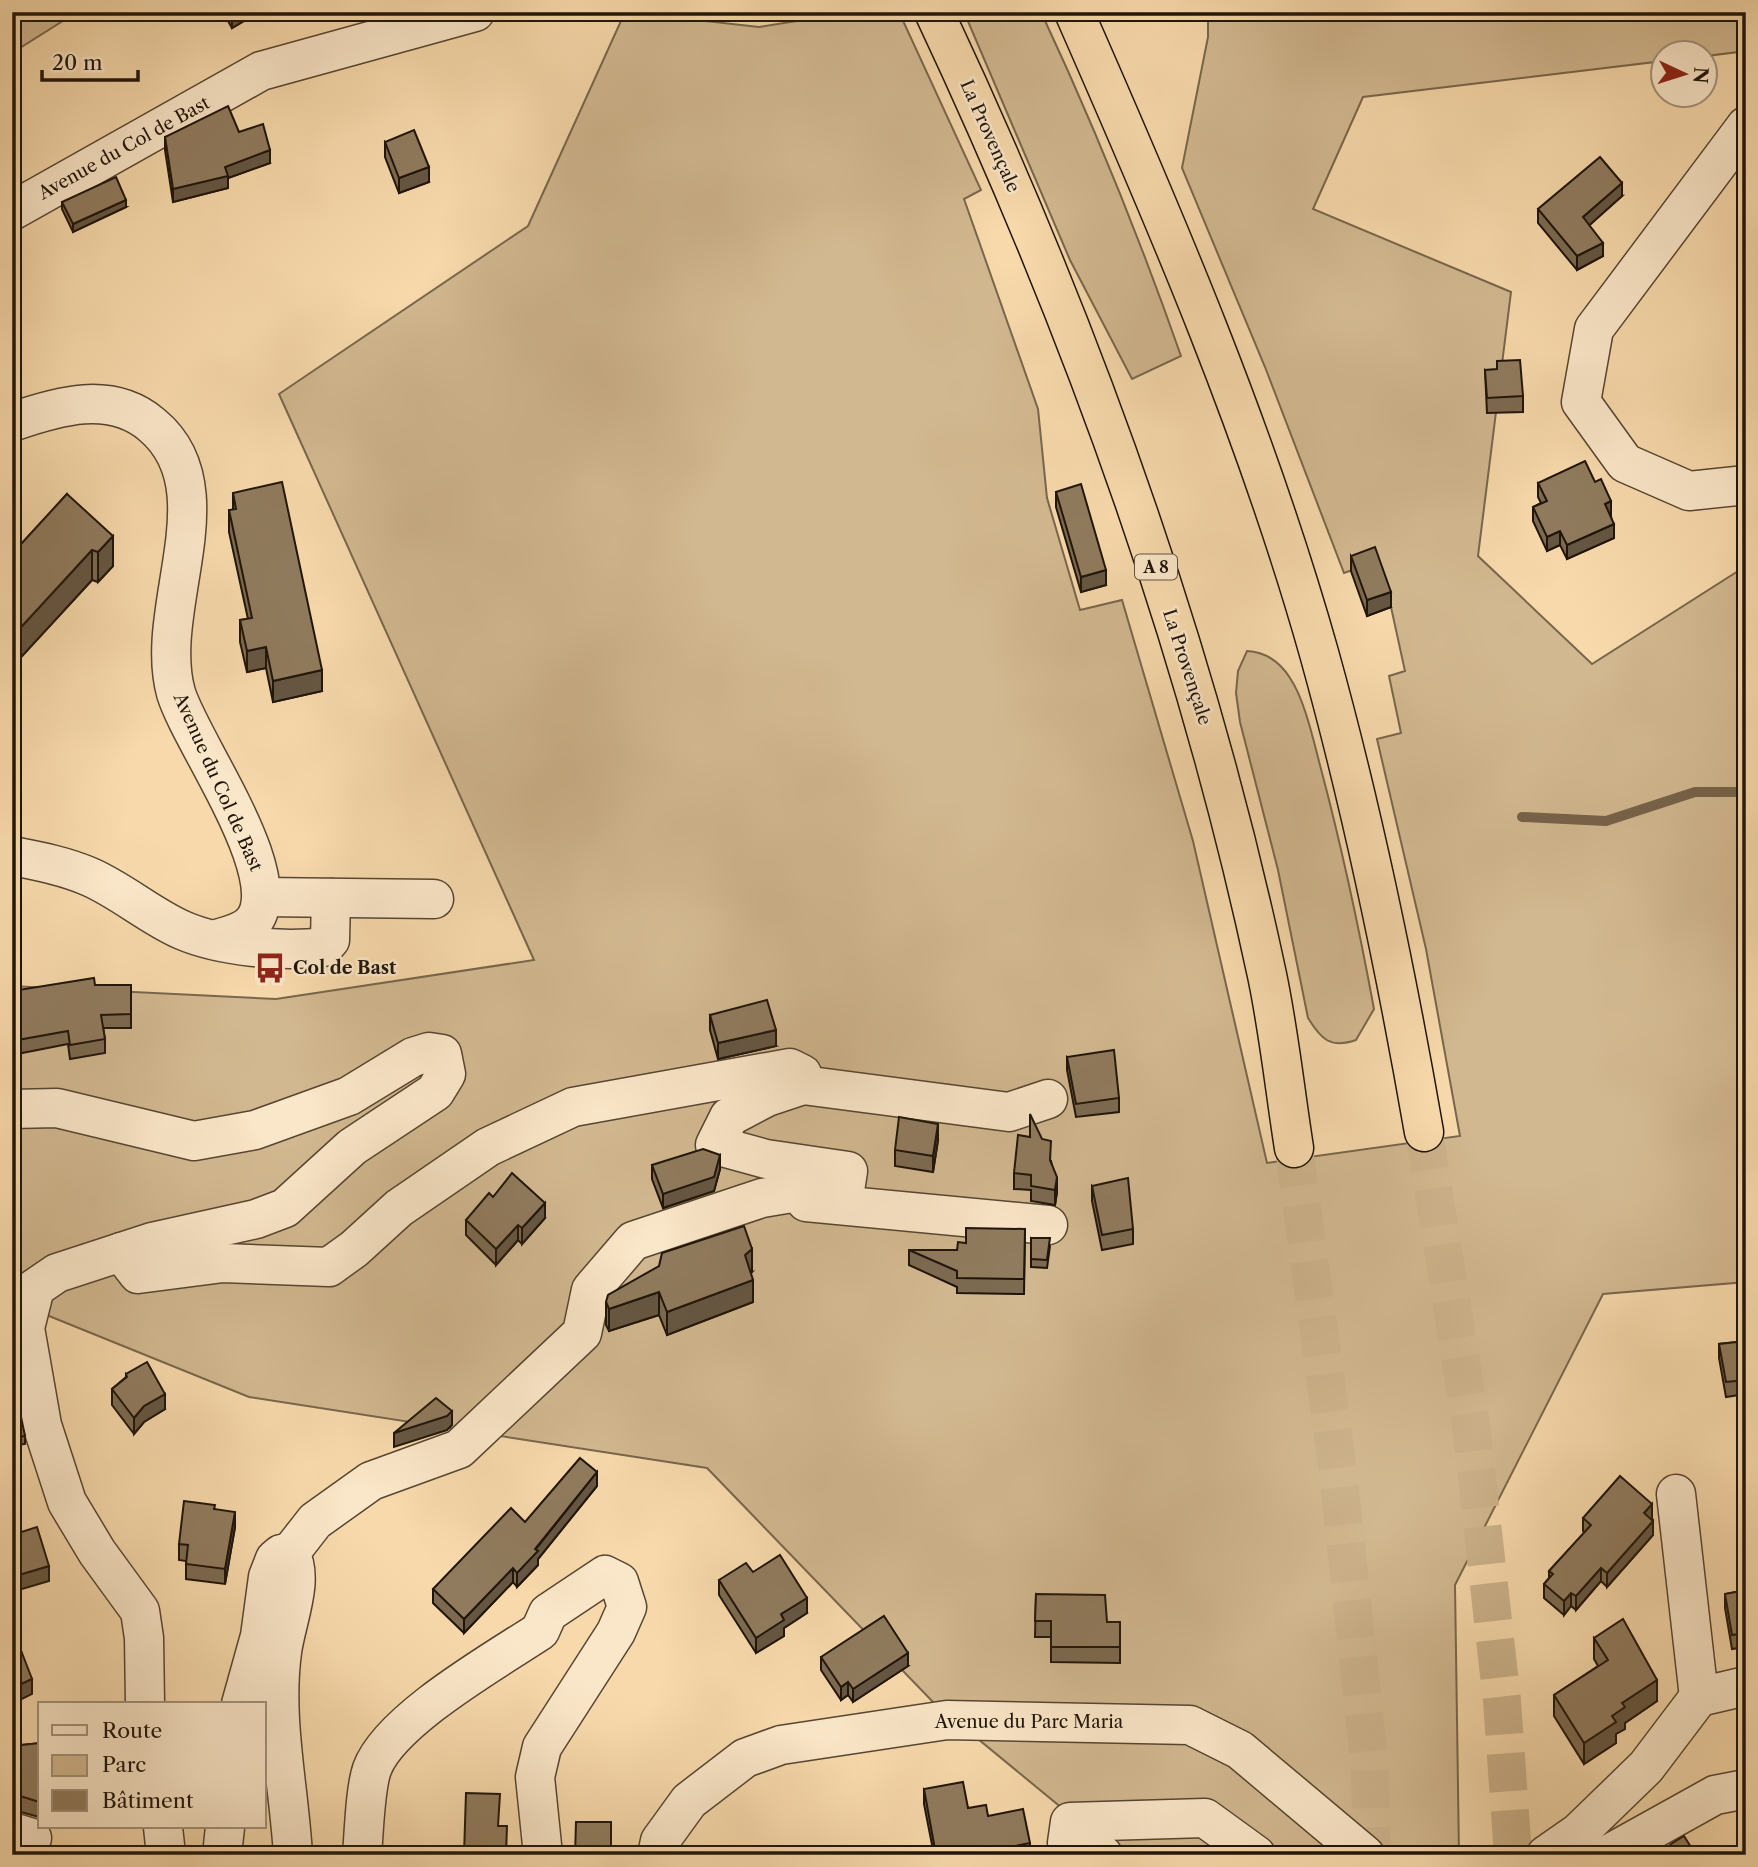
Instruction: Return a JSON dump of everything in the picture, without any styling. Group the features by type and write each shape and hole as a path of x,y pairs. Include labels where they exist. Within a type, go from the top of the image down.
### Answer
{"highway":[{"name":"La Provençale","path":"934,12 990,131 1063,307 1114,442 1209,735 1268,979 1294,1148"},
{"path":"1074,12 1146,177 1206,326 1271,505 1318,650 1360,807 1398,983 1424,1132"}],"street":[{"name":"Avenue du Col de Bast","path":"12,211 261,71 475,12"},
{"path":"1746,126 1594,329 1581,402 1625,463 1689,491 1746,485"},
{"name":"Avenue du Col de Bast","path":"12,422 52,408 116,404 140,415 157,429 177,457 188,507 170,627 170,656 176,690 185,718 258,864 262,897"},
{"path":"12,856 56,865 90,877 181,930 262,948 324,947 330,940 331,898"},
{"path":"217,939 241,932 252,923 262,897 434,899"},
{"path":"12,1110 57,1108 194,1141 255,1130 349,1096 413,1057 429,1052 442,1055 446,1073 435,1092 352,1147 285,1208 256,1219 152,1242 57,1273 35,1288 24,1328 43,1425 67,1502 97,1552 140,1611 144,1638 145,1702"},
{"path":"121,1252 138,1274 223,1263 329,1267 354,1249 399,1208 488,1147 573,1107 790,1068 802,1074 803,1085"},
{"path":"242,1702 260,1636 268,1577 275,1559 281,1554 290,1553 315,1521 371,1481 459,1449 582,1333 591,1290 633,1241 762,1198 845,1184 848,1171 766,1159 715,1145 729,1117 767,1097 803,1085 1009,1112 1048,1099"},
{"path":"762,1198 1048,1225"},
{"path":"1675,1494 1699,1697"},
{"path":"290,1553 297,1565 285,1629 277,1703 293,1855"},
{"path":"362,1855 372,1769 397,1733 435,1700 540,1631 548,1613 605,1575 619,1582 627,1607 616,1632 542,1747 535,1777 543,1855"},
{"path":"1546,1855 1579,1832 1646,1767 1699,1697 1746,1686"},
{"name":"Avenue du Parc Maria","path":"657,1855 660,1841 690,1801 745,1758 781,1745 947,1720 1190,1725 1240,1750 1365,1855"},
{"path":"1606,1855 1715,1795 1746,1788"},
{"path":"1103,1855 1067,1843 1070,1822 1205,1818 1256,1855"},
{"path":"163,1828 166,1855"},
{"path":"222,1855 225,1828"}],"green space":[{"path":"12,12 77,12 12,53"},
{"path":"625,12 759,27 803,20 822,12 899,12 981,190 964,199 1038,409 1047,498 1080,610 1122,600 1193,841 1267,1163 1460,1136 1426,949 1377,739 1401,733 1389,676 1405,671 1391,607 1375,562 1344,573 1265,367 1182,168 1208,37 1208,12 1746,12 1746,51 1720,54 1720,38 1650,38 1650,63 1363,97 1313,209 1511,292 1478,556 1592,664 1746,566 1746,1282 1603,1294 1455,1585 1459,1855 1119,1855 933,1702 707,1468 249,1397 12,1301 12,986 276,999 534,960 279,394 528,226"},
{"path":"964,12 1041,12 1116,182 1181,356 1132,379 1070,260"},
{"path":"1247,651 1266,656 1286,672 1300,698 1308,722 1350,888 1374,1009 1356,1040 1333,1043 1317,1032 1308,1018 1278,870 1240,722 1236,693 1238,671"}],"building":[{"path":"228,106 239,132 263,124 270,150 225,167 228,176 173,189 165,137"},
{"path":"414,130 429,167 399,178 385,142"},
{"path":"1600,157 1622,183 1583,217 1603,243 1577,256 1538,209"},
{"path":"116,177 126,200 73,224 62,202"},
{"path":"1520,360 1523,396 1487,398 1485,370 1497,369 1497,361"},
{"path":"1585,461 1595,482 1601,479 1611,501 1605,504 1614,524 1567,545 1560,531 1547,537 1533,507 1547,501 1538,483"},
{"path":"282,482 322,670 273,681 266,647 247,651 240,620 252,618 229,510 236,509 233,493"},
{"path":"1081,484 1106,570 1081,577 1056,492"},
{"path":"67,494 113,536 98,552 92,550 12,637 12,554"},
{"path":"1375,547 1391,592 1367,600 1351,556"},
{"path":"94,978 95,985 131,985 131,1014 101,1015 105,1039 70,1045 68,1031 12,1041 12,991"},
{"path":"767,1000 776,1030 718,1043 710,1015"},
{"path":"1114,1050 1119,1098 1076,1104 1067,1057"},
{"path":"1030,1114 1042,1139 1051,1141 1050,1160 1057,1177 1055,1190 1031,1186 1031,1175 1014,1173 1018,1135 1030,1137"},
{"path":"899,1117 938,1124 933,1156 895,1150"},
{"path":"703,1149 720,1155 714,1177 663,1194 652,1165"},
{"path":"512,1173 545,1203 522,1228 518,1225 496,1249 466,1220 489,1193 493,1197"},
{"path":"1128,1178 1133,1229 1102,1235 1092,1186"},
{"path":"744,1226 752,1249 745,1255 753,1280 667,1312 659,1292 609,1309 606,1302 608,1295 659,1266 662,1253"},
{"path":"966,1228 1025,1229 1024,1279 957,1278 957,1271 909,1250 957,1250 958,1242 966,1243"},
{"path":"1031,1238 1050,1238 1047,1260 1031,1259"},
{"path":"1746,1341 1746,1380 1726,1382 1719,1344"},
{"path":"147,1362 165,1394 144,1406 134,1418 112,1389 127,1377 126,1374"},
{"path":"12,1393 16,1393 25,1436 12,1438"},
{"path":"436,1398 452,1411 447,1416 394,1433"},
{"path":"580,1458 597,1472 535,1549 538,1551 517,1573 513,1568 464,1619 433,1589 511,1508 525,1522"},
{"path":"1620,1476 1652,1504 1644,1513 1653,1521 1607,1573 1601,1568 1576,1596 1571,1593 1564,1601 1544,1584 1553,1574 1549,1571 1591,1525 1583,1518"},
{"path":"184,1501 215,1505 214,1509 235,1512 225,1569 186,1564 188,1545 179,1544"},
{"path":"37,1527 49,1566 12,1577 12,1535"},
{"path":"780,1555 807,1598 781,1614 784,1620 756,1638 719,1580 746,1563 753,1572"},
{"path":"1746,1590 1746,1633 1732,1635 1725,1594"},
{"path":"1036,1594 1105,1595 1107,1622 1120,1622 1120,1647 1051,1647 1051,1621 1035,1621"},
{"path":"884,1616 908,1653 853,1689 848,1682 841,1687 821,1657"},
{"path":"1623,1619 1657,1680 1622,1703 1625,1707 1612,1716 1616,1722 1584,1743 1554,1695 1608,1660 1594,1638"},
{"path":"17,1640 32,1679 12,1688 12,1642"},
{"path":"38,1743 38,1802 17,1795 12,1746"},
{"path":"963,1782 968,1808 986,1805 988,1816 1023,1809 1030,1843 971,1855 936,1855 924,1789"},
{"path":"466,1793 500,1794 498,1826 507,1826 506,1855 464,1855"},
{"path":"576,1822 611,1822 611,1855 575,1855"},
{"path":"1684,1836 1696,1855 1661,1855 1671,1844"}],"waterway":[{"path":"1522,817 1606,821 1695,792 1746,792"}],"tunnel":[{"path":"1424,1132 1471,1425 1502,1701 1513,1855"},
{"path":"1294,1148 1338,1472 1370,1769 1372,1855"}],"place":[{"name":"Col de Bast","path":"270,968"}]}
